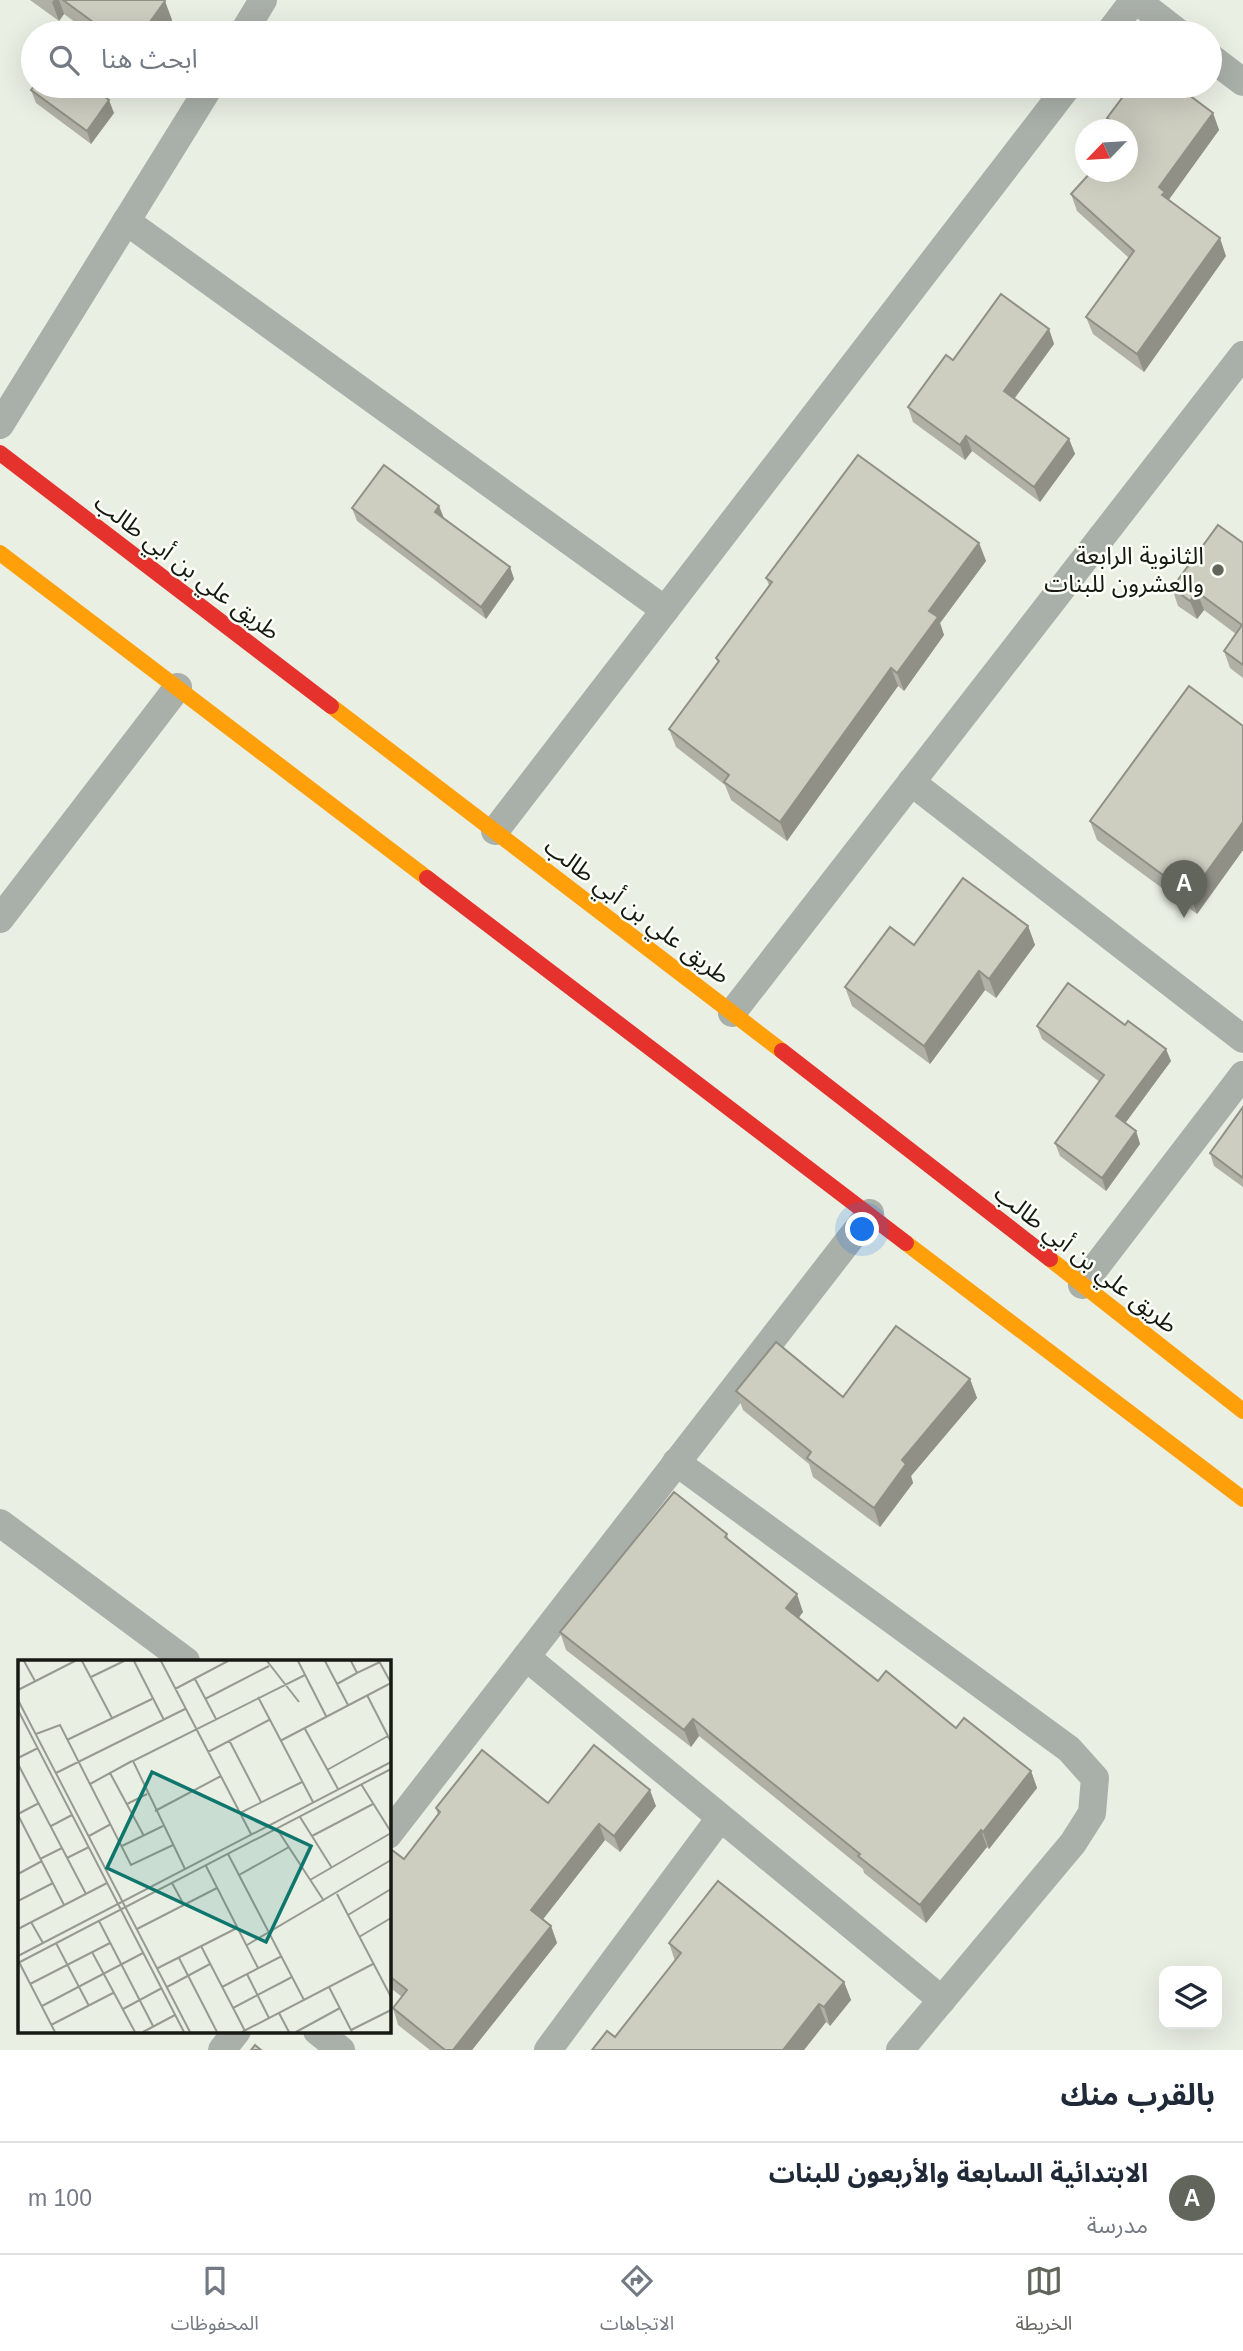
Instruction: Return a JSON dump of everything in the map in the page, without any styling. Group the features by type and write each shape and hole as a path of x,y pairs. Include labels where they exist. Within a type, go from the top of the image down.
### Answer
{"main road":[{"name":"طريق علي بن أبي طالب","path":"0,453 732,1013 1243,1411"},
{"path":"0,553 1243,1499"}],"street":[{"path":"250,21 263,0"},
{"path":"1118,21 1135,0 1163,21"},
{"path":"1222,66 1243,82"},
{"path":"0,425 203,98"},
{"path":"495,831 1059,98"},
{"path":"126,221 665,610"},
{"path":"732,1013 1239,368"},
{"path":"1,915 178,687"},
{"path":"911,782 1243,1039"},
{"path":"1083,1285 1243,1074"},
{"path":"392,1822 526,1657 870,1213"},
{"path":"676,1462 1069,1749 1095,1778 1092,1813 1073,1843 900,2050"},
{"path":"0,1523 186,1660"},
{"path":"526,1657 942,2000"},
{"path":"548,2050 720,1818"},
{"path":"222,2050 236,2032"},
{"path":"318,2032 341,2050"}],"building":[{"path":"63,0 165,1 151,21 92,21"},
{"path":"42,98 106,98 109,100 87,131"},
{"path":"1122,98 1193,98 1213,113 1159,187 1165,192 1162,195 1220,238 1137,354 1086,317 1134,251 1071,194 1082,182 1138,182 1138,119 1108,119"},
{"path":"1001,294 1049,329 1004,391 1069,439 1034,487 966,436 960,445 908,407 946,355 953,360"},
{"path":"858,455 979,543 929,611 938,617 897,673 891,668 780,822 724,782 729,775 669,729 719,661 716,658 772,582 766,578"},
{"path":"384,465 439,506 435,512 510,567 481,607 352,508"},
{"path":"1218,525 1243,543 1243,665 1224,651 1242,625 1197,592 1190,601 1172,588"},
{"path":"1189,686 1243,726 1243,822 1190,895 1090,821"},
{"path":"963,878 1028,926 989,979 979,971 924,1046 845,987 890,927 914,945"},
{"path":"1068,983 1125,1025 1128,1021 1166,1049 1116,1116 1136,1131 1102,1178 1055,1143 1104,1075 1037,1026"},
{"path":"1243,1107 1243,1178 1210,1153"},
{"path":"896,1326 970,1379 902,1460 906,1464 874,1508 807,1458 811,1452 736,1391 776,1342 843,1397"},
{"path":"674,1492 797,1594 786,1608 878,1681 886,1671 956,1728 964,1718 1031,1771 920,1905 693,1719 684,1730 560,1632"},
{"path":"594,1745 650,1790 614,1836 599,1824 531,1910 551,1926 453,2050 445,2050 393,2008 407,1990 390,1977 390,1848 404,1859 440,1812 436,1808 482,1750 548,1803"},
{"path":"718,1881 844,1982 824,2007 819,2004 783,2050 592,2050 607,2031 615,2037 681,1953 669,1943"}],"traffic: slow":[{"path":"0,553 427,878"},
{"path":"331,706 782,1051"},
{"path":"906,1243 1243,1499"},
{"path":"1050,1259 1243,1411"}],"traffic: jam":[{"path":"0,453 331,706"},
{"path":"427,878 906,1243"},
{"path":"782,1051 1050,1259"}],"place":[{"name":"الثانوية الرابعة والعشرون للبنات","path":"1218,570"},
{"name":"الابتدائية السابعة والأربعون للبنات","path":"1184,918"}]}
